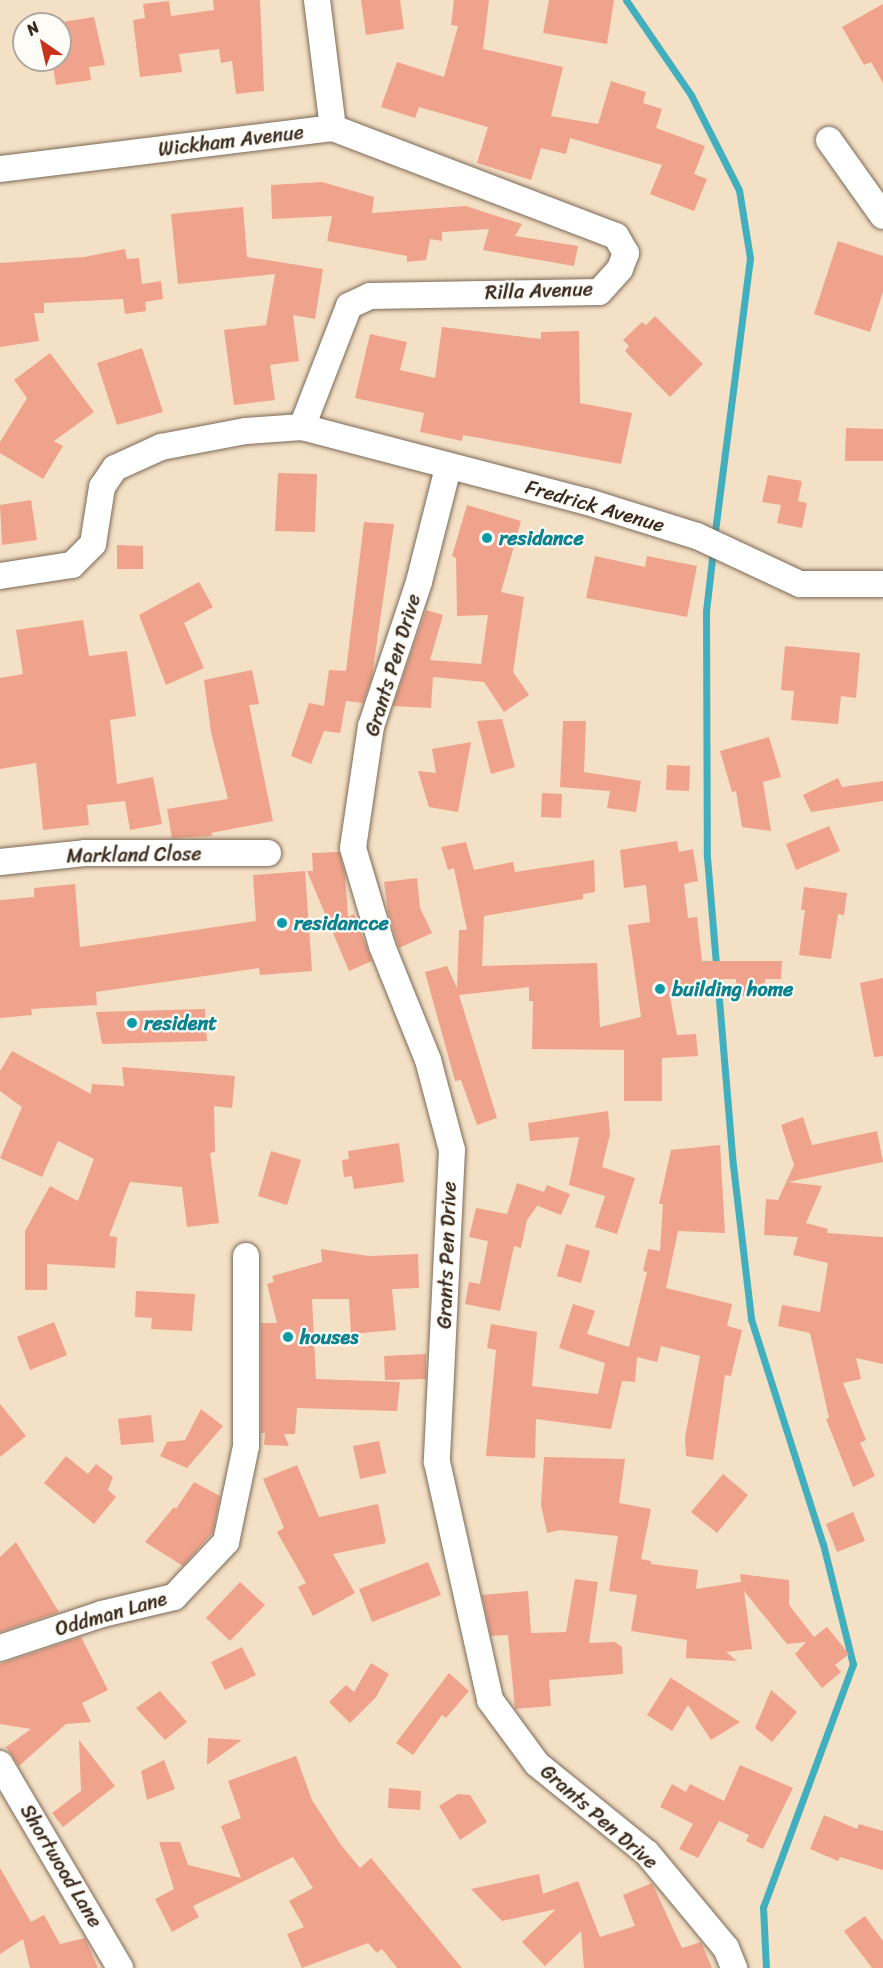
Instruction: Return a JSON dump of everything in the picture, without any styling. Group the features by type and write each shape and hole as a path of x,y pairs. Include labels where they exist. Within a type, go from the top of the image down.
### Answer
{"street":[{"path":"317,0 333,128"},
{"name":"Wickham Avenue","path":"0,168 333,128"},
{"name":"Rilla Avenue","path":"302,427 349,306 370,296 599,292 620,269 626,253 616,236 333,128"},
{"path":"829,140 883,216"},
{"name":"Fredrick Avenue","path":"0,576 72,565 93,544 102,487 116,468 161,447 246,431 302,427 448,468 585,501 697,536 800,584 883,584"},
{"name":"Grants Pen Drive","path":"448,468 419,582 371,726 353,848 382,946 428,1060 452,1150 437,1462 490,1700 537,1764 647,1852 726,1948 734,1968"},
{"name":"Markland Close","path":"0,862 85,853 268,853"},
{"name":"Oddman Lane","path":"0,1648 102,1614 174,1597 226,1542 246,1446 246,1256"},
{"name":"Shortwood Lane","path":"0,1764 120,1968"}],"building":[{"path":"213,0 260,0 264,91 236,94 232,61 221,63 219,49 179,54 182,72 140,77 133,20 145,18 143,4 169,1 171,16 214,10"},
{"path":"361,0 400,0 404,29 366,35"},
{"path":"454,0 489,0 483,49 563,67 551,116 598,124 611,81 646,92 643,103 662,109 656,128 705,146 694,174 707,179 694,211 650,194 662,165 570,138 566,154 541,148 531,180 477,163 488,127 419,107 415,118 381,107 397,62 444,77 458,26 451,25"},
{"path":"549,0 614,0 607,44 543,33"},
{"path":"883,4 883,83 871,62 864,65 842,27"},
{"path":"94,17 105,65 89,67 91,80 56,85 54,72 72,72 72,20"},
{"path":"322,182 374,197 372,213 466,206 522,224 515,236 578,246 574,266 483,250 489,229 442,232 442,241 430,239 426,260 407,262 407,256 327,241 332,216 272,219 271,185"},
{"path":"243,207 247,257 323,269 315,319 293,315 299,361 270,365 275,400 234,405 224,330 266,325 275,274 178,284 171,214"},
{"path":"838,241 883,256 883,292 870,332 814,314"},
{"path":"125,249 127,259 139,258 142,284 161,281 163,299 145,302 146,311 125,314 123,299 44,303 44,313 34,313 39,341 0,347 0,263 84,257"},
{"path":"655,316 703,364 670,397 625,351 629,346 623,340 642,322 646,325"},
{"path":"442,327 541,339 541,332 579,331 580,403 632,413 621,464 463,435 462,441 420,432 424,413 355,398 370,334 407,342 400,370 435,378"},
{"path":"142,348 163,412 117,425 97,363"},
{"path":"50,353 94,412 54,441 63,446 43,479 0,453 0,442 27,398 14,380"},
{"path":"846,428 883,429 883,461 845,461"},
{"path":"278,473 317,474 315,532 275,531"},
{"path":"768,475 802,481 798,501 807,503 802,528 777,523 781,505 762,502"},
{"path":"31,500 37,540 2,545 0,505"},
{"path":"467,505 521,521 501,592 524,597 513,672 529,695 504,712 484,682 433,677 431,708 393,706 426,610 443,615 430,660 481,664 488,615 457,616 456,558 452,556"},
{"path":"364,522 394,524 372,676 363,703 346,701 340,733 324,731 311,764 291,756 309,703 324,706 329,670 346,671"},
{"path":"117,545 143,546 143,569 117,569"},
{"path":"595,556 645,567 647,556 697,566 687,617 586,598"},
{"path":"199,582 213,607 184,623 204,668 166,685 139,615"},
{"path":"83,620 89,656 127,651 136,716 110,720 117,784 153,777 162,824 130,830 125,801 87,805 89,825 43,830 36,763 0,769 0,678 23,674 16,630"},
{"path":"785,646 860,653 856,698 841,696 838,724 791,720 794,691 781,690"},
{"path":"252,670 259,704 249,705 273,821 211,833 212,836 172,838 167,809 228,799 211,732 204,680"},
{"path":"502,719 515,767 491,774 477,721"},
{"path":"563,721 586,721 584,772 641,781 636,812 607,808 610,791 560,787"},
{"path":"769,737 781,777 763,782 771,831 742,827 736,791 732,792 720,751"},
{"path":"471,742 458,812 429,807 418,771 436,773 432,749"},
{"path":"667,765 690,766 689,791 666,790"},
{"path":"838,778 842,787 883,781 883,801 811,812 803,795"},
{"path":"542,793 562,794 561,818 541,817"},
{"path":"829,826 840,851 796,870 786,844"},
{"path":"677,841 679,852 693,849 698,881 684,884 688,918 697,917 702,961 782,961 781,979 765,979 764,996 736,996 736,979 695,979 697,987 669,992 677,1035 696,1034 698,1056 662,1058 662,1101 624,1101 624,1050 532,1049 533,1001 529,1001 529,987 459,995 497,1118 477,1125 461,1080 455,1081 425,972 447,966 457,988 459,930 467,930 454,868 448,870 441,847 466,842 474,870 513,862 515,872 594,860 595,892 583,894 583,899 484,916 482,966 597,963 600,1027 641,1017 628,925 650,922 646,885 624,888 620,850"},
{"path":"339,852 345,874 348,917 354,914 372,961 349,971 307,871 313,871 312,853"},
{"path":"305,871 312,971 260,975 259,968 96,992 97,1005 31,1009 32,1015 0,1018 0,900 34,897 34,888 75,884 80,947 256,921 253,875"},
{"path":"417,878 420,908 432,933 399,948 388,912 384,882"},
{"path":"804,887 847,893 844,915 838,914 831,959 799,955 805,910 801,910"},
{"path":"883,978 883,1056 874,1057 860,983"},
{"path":"205,1009 207,1041 102,1044 96,1012"},
{"path":"12,1051 91,1094 92,1084 124,1086 122,1067 235,1076 232,1108 214,1106 215,1152 210,1153 219,1223 187,1227 182,1187 130,1182 109,1236 117,1237 115,1268 47,1264 47,1290 25,1290 25,1231 50,1186 78,1201 94,1159 58,1141 42,1177 0,1158 22,1107 0,1091 0,1071"},
{"path":"608,1111 610,1134 602,1167 635,1178 617,1234 595,1227 605,1196 569,1185 579,1137 530,1141 528,1123"},
{"path":"803,1117 812,1145 877,1131 883,1162 788,1182 822,1186 806,1223 828,1229 827,1233 883,1237 883,1364 856,1358 861,1379 843,1383 866,1440 860,1443 875,1476 853,1487 826,1419 829,1418 810,1333 778,1326 782,1305 820,1312 828,1263 793,1255 798,1237 764,1235 766,1199 778,1200 794,1165 781,1125"},
{"path":"399,1143 404,1182 354,1189 352,1176 344,1177 342,1160 349,1159 348,1151"},
{"path":"720,1145 725,1233 678,1231 666,1288 732,1304 727,1326 742,1330 731,1376 725,1375 713,1460 686,1456 685,1438 700,1356 661,1346 657,1362 637,1357 635,1382 622,1381 611,1429 536,1419 535,1458 486,1456 496,1350 487,1348 491,1324 537,1332 532,1386 598,1394 605,1363 559,1348 573,1304 595,1311 587,1334 629,1347 647,1272 643,1271 648,1249 660,1251 663,1204 659,1204 671,1150"},
{"path":"271,1151 301,1160 287,1205 258,1196"},
{"path":"517,1183 544,1192 547,1185 570,1194 561,1215 538,1206 540,1202 527,1220 521,1248 514,1246 500,1311 465,1304 469,1282 480,1284 488,1241 469,1237 476,1208 507,1214"},
{"path":"566,1244 590,1251 581,1283 557,1276"},
{"path":"321,1249 369,1256 418,1254 419,1288 392,1289 396,1330 351,1334 349,1299 312,1299 316,1379 400,1382 397,1411 297,1408 295,1434 284,1434 289,1446 264,1445 265,1433 261,1433 261,1323 277,1323 267,1284 274,1282 272,1276 322,1262"},
{"path":"136,1291 195,1294 192,1331 151,1329 152,1318 135,1317"},
{"path":"54,1322 67,1355 30,1370 17,1337"},
{"path":"426,1354 426,1379 385,1380 384,1356"},
{"path":"0,1404 26,1436 0,1457"},
{"path":"201,1409 223,1426 187,1468 160,1456 167,1442 185,1440"},
{"path":"151,1415 154,1442 121,1445 118,1419"},
{"path":"379,1441 386,1473 360,1479 353,1446"},
{"path":"66,1456 88,1474 96,1464 113,1477 108,1490 116,1497 94,1524 44,1483"},
{"path":"544,1457 625,1459 619,1503 651,1509 641,1559 651,1561 651,1564 698,1570 696,1589 741,1582 740,1574 789,1580 789,1605 814,1637 827,1627 849,1654 835,1665 841,1672 822,1688 795,1654 806,1642 787,1644 744,1591 752,1649 726,1652 737,1661 686,1658 687,1640 631,1631 637,1595 609,1591 618,1536 560,1530 547,1533 541,1505"},
{"path":"297,1465 319,1517 378,1504 386,1543 333,1554 355,1593 313,1616 298,1587 306,1583 277,1532 284,1528 263,1479"},
{"path":"723,1474 748,1495 717,1533 691,1512"},
{"path":"194,1482 220,1496 213,1532 183,1566 145,1542 174,1507 176,1509"},
{"path":"853,1512 865,1541 837,1552 826,1524"},
{"path":"16,1542 59,1612 0,1632 0,1557"},
{"path":"428,1562 441,1595 372,1622 359,1589"},
{"path":"575,1579 598,1582 589,1643 615,1642 622,1647 623,1674 549,1680 551,1706 515,1709 508,1635 491,1636 482,1595 528,1591 531,1633 566,1632"},
{"path":"240,1582 265,1605 230,1641 206,1618"},
{"path":"81,1637 108,1690 82,1703 91,1722 66,1724 19,1766 6,1747 31,1729 0,1724 0,1664"},
{"path":"242,1647 256,1675 225,1690 211,1662"},
{"path":"371,1663 389,1674 376,1697 350,1723 329,1702 346,1685 354,1692"},
{"path":"449,1673 469,1691 446,1718 442,1715 413,1755 396,1743"},
{"path":"671,1677 740,1722 711,1740 688,1705 672,1731 647,1715"},
{"path":"771,1690 797,1712 772,1742 755,1728"},
{"path":"160,1691 187,1722 165,1740 136,1708"},
{"path":"208,1738 242,1740 207,1765"},
{"path":"79,1740 115,1786 63,1827 52,1813 81,1791"},
{"path":"296,1756 312,1800 341,1845 360,1868 371,1858 462,1968 397,1968 382,1949 377,1953 368,1943 302,1968 287,1934 304,1927 289,1901 313,1888 293,1857 193,1906 199,1917 172,1932 155,1899 174,1889 159,1842 180,1842 188,1865 241,1878 221,1826 241,1818 228,1781"},
{"path":"164,1760 175,1789 147,1800 141,1771"},
{"path":"740,1765 793,1788 763,1849 746,1841 749,1835 719,1821 698,1858 679,1849 693,1824 660,1807 672,1784 686,1792 690,1784 724,1801"},
{"path":"389,1788 421,1791 420,1810 388,1808"},
{"path":"458,1794 470,1795 487,1822 460,1840 439,1806"},
{"path":"824,1815 857,1829 859,1824 883,1831 883,1870 840,1857 838,1861 810,1849"},
{"path":"0,1868 31,1922 44,1915 60,1944 85,1938 98,1968 30,1968 23,1939 0,1954"},
{"path":"539,1874 543,1894 578,1881 600,1937 635,1926 623,1895 652,1883 682,1948 701,1942 712,1968 584,1968 581,1931 545,1966 522,1942 556,1909 502,1921 471,1889"},
{"path":"865,1916 883,1941 883,1968 872,1968 844,1931"}],"waterway":[{"path":"626,0 691,95 739,190 750,258 714,539"},
{"path":"713,550 706,611 707,857 733,1165 751,1319 823,1544 853,1664 763,1907 766,1968"}],"place":[{"name":"residance","path":"487,538"},
{"name":"residancce","path":"282,923"},
{"name":"building home","path":"660,989"},
{"name":"resident","path":"132,1023"},
{"name":"houses","path":"288,1337"}]}
